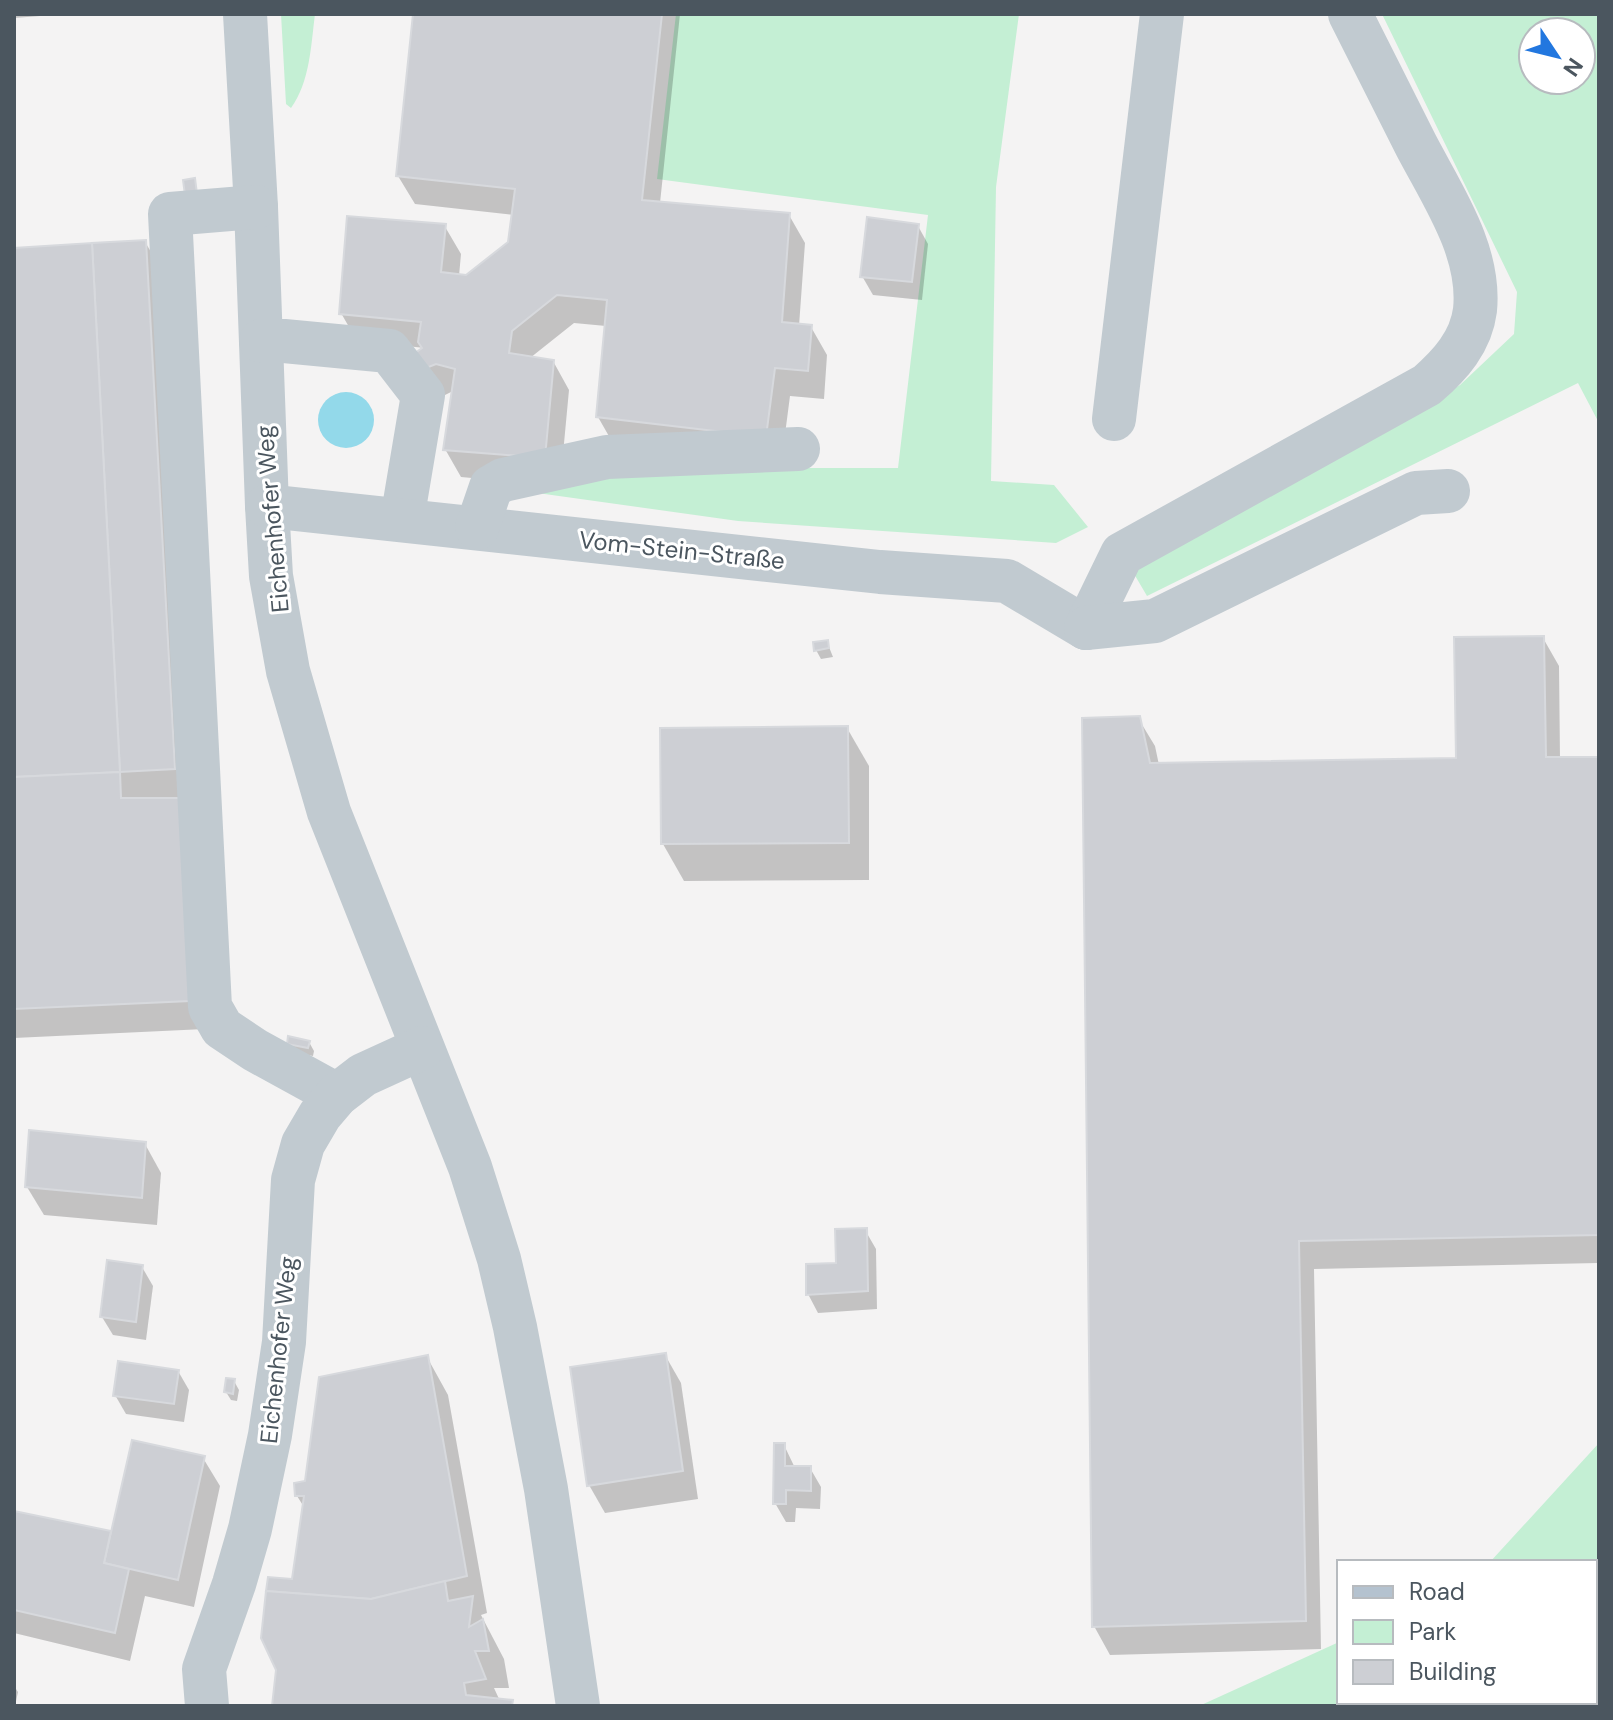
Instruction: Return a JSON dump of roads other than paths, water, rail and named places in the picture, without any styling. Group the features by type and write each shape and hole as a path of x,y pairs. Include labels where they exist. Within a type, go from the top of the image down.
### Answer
{"street":[{"name":"Eichenhofer Weg","path":"245,14 271,576 288,671 329,812 470,1167 499,1259 546,1489 578,1706"},
{"path":"1114,419 1162,14"},
{"path":"1086,628 1122,554 1427,385 1449,366 1466,339 1475,313 1475,284 1464,241 1350,14"},
{"path":"256,207 170,214 210,1007 219,1025 244,1043 337,1095"},
{"path":"261,341 389,351 423,395 402,520"},
{"path":"477,528 491,487 503,480 607,457 798,449"},
{"path":"1086,628 1155,621 1416,493 1448,491"},
{"name":"Vom-Stein-Straße","path":"267,506 880,572 1007,581 1086,628"},
{"name":"Eichenhofer Weg","path":"207,1706 204,1669 238,1570 268,1448 284,1342 293,1180 303,1144 320,1115 337,1095 363,1075 422,1048"}],"water":[{"path":"346,392 366,400 374,420 366,440 346,448 326,440 318,420 326,400"}]}
